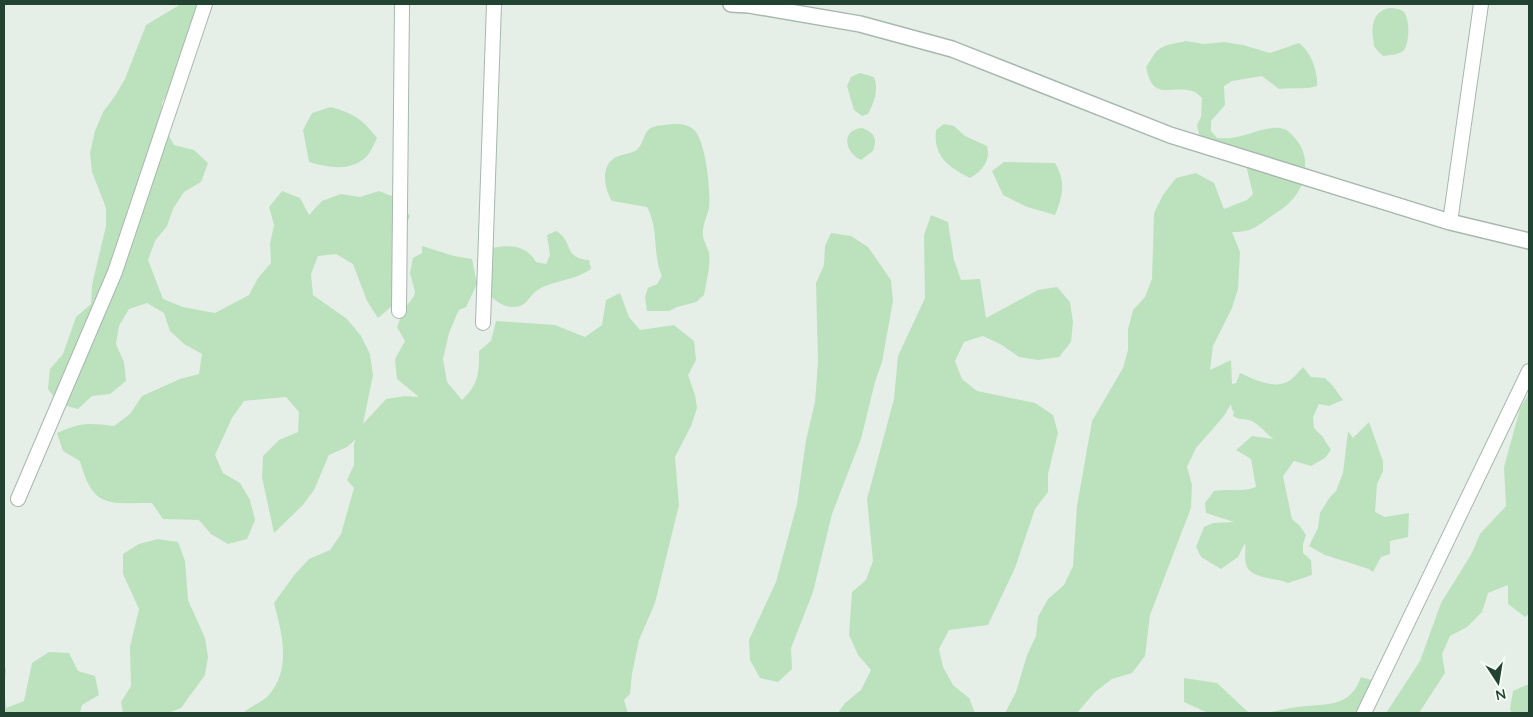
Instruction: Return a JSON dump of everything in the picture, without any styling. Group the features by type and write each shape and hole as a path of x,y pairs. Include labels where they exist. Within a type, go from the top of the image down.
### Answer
{"street":[{"path":"18,499 115,272 205,4"},
{"path":"399,310 402,4"},
{"path":"483,323 494,4"},
{"path":"731,4 860,24 952,49 1170,134 1450,222 1529,241"},
{"path":"1450,222 1481,4"},
{"path":"1364,713 1529,371"}],"green space":[{"path":"181,4 210,4 199,33 162,103 162,123 174,145 194,150 208,163 201,182 184,192 173,209 167,226 155,241 148,260 163,299 183,307 215,313 249,295 258,278 271,263 270,244 274,225 269,207 282,191 300,198 309,215 322,201 341,194 360,197 379,191 399,199 410,216 402,234 407,293 378,318 367,301 353,264 336,254 318,256 311,274 313,295 347,319 361,336 370,354 373,375 363,424 386,399 405,396 419,397 397,379 395,359 405,341 397,327 403,311 415,292 410,273 413,258 422,253 422,246 454,256 472,259 478,282 466,307 459,310 457,314 449,333 443,359 447,382 462,400 475,383 478,372 479,351 491,341 496,321 555,325 585,337 602,325 606,300 620,293 629,317 640,330 674,325 694,341 696,360 688,375 697,408 691,426 675,457 679,505 655,603 639,640 630,694 624,700 628,713 243,713 268,696 280,674 283,663 282,639 274,603 295,574 309,559 330,550 341,534 354,488 347,480 354,465 354,444 356,439 347,447 329,455 314,490 302,506 274,533 262,477 263,456 279,440 298,432 299,412 286,397 244,401 232,418 215,455 223,473 240,483 250,500 255,520 247,539 228,544 211,534 199,520 163,519 152,503 124,503 104,500 91,488 80,461 63,451 57,433 85,424 114,426 130,414 142,396 180,379 199,374 202,354 184,344 170,331 164,313 147,303 129,309 119,326 116,344 124,362 126,381 110,394 92,396 78,409 59,404 48,389 50,369 63,354 76,317 91,304 92,285 106,226 106,208 92,172 90,153 95,131 103,112 125,79 146,25"},
{"path":"1392,8 1402,10 1406,15 1408,38 1403,51 1383,56 1374,45 1373,27 1378,14"},
{"path":"1186,41 1204,44 1224,42 1243,45 1270,53 1299,43 1307,51 1315,68 1317,86 1312,87 1279,89 1262,76 1232,81 1224,86 1225,105 1211,121 1211,131 1217,138 1233,138 1273,128 1284,129 1299,143 1305,159 1303,182 1300,189 1284,208 1253,229 1232,232 1240,252 1238,289 1232,308 1213,346 1210,370 1231,360 1232,384 1236,383 1240,373 1257,381 1277,384 1289,381 1303,367 1311,377 1325,378 1343,400 1329,406 1319,404 1313,417 1314,428 1331,450 1325,458 1311,466 1294,461 1283,476 1292,519 1306,535 1303,553 1311,560 1312,575 1288,583 1252,573 1246,564 1245,543 1238,557 1221,569 1201,557 1196,547 1204,527 1213,523 1234,522 1206,513 1205,503 1214,491 1246,490 1256,487 1251,459 1236,450 1252,436 1273,439 1252,421 1233,416 1234,411 1231,404 1224,416 1196,448 1187,467 1192,485 1191,508 1150,615 1145,656 1132,673 1112,679 1095,692 1077,713 1005,713 1016,692 1027,655 1036,636 1038,617 1048,599 1064,585 1073,566 1077,506 1092,421 1123,368 1128,350 1128,329 1133,310 1145,297 1152,279 1154,213 1163,195 1176,178 1196,173 1214,183 1224,209 1247,200 1253,194 1246,165 1201,144 1197,125 1201,117 1202,98 1192,91 1163,90 1153,85 1149,78 1146,67 1156,52 1168,45"},
{"path":"860,73 874,77 876,86 874,101 870,110 868,114 862,116 854,110 847,86 851,77"},
{"path":"331,107 357,118 377,138 369,154 359,162 345,167 338,167 309,162 303,130 312,113"},
{"path":"944,124 954,126 965,136 987,146 987,161 970,178 955,170 940,154 937,147 936,130"},
{"path":"687,125 692,128 698,136 705,155 709,208 703,228 703,235 709,253 709,269 704,295 696,302 669,311 647,311 645,297 648,288 657,284 662,276 657,259 651,215 647,207 612,201 607,190 605,177 611,161 616,157 635,151 649,129 655,126"},
{"path":"862,128 874,136 875,143 873,151 861,160 851,152 847,142 850,133"},
{"path":"1004,162 1055,163 1061,176 1062,189 1055,215 1027,207 1003,195 992,171"},
{"path":"931,215 948,222 954,260 961,280 980,279 986,318 1038,290 1057,287 1070,302 1073,322 1071,342 1059,357 1038,360 1019,357 1002,345 983,336 964,342 955,361 962,379 977,391 1035,403 1053,415 1058,433 1048,474 1048,492 1035,509 1015,568 988,625 949,630 939,649 943,667 953,685 969,698 975,713 838,713 845,703 861,690 871,670 858,655 849,635 852,592 866,580 873,561 867,499 894,399 898,356 925,298 924,235"},
{"path":"556,231 562,235 575,256 589,260 591,269 577,276 539,289 520,306 507,306 488,294 488,256 493,248 512,246 523,249 536,262 546,264 550,255 547,235"},
{"path":"831,233 851,236 868,247 891,280 893,301 882,362 861,439 832,514 813,592 791,648 792,669 778,682 760,678 750,660 749,640 776,582 797,504 806,440 815,402 818,362 816,283 824,265 825,246"},
{"path":"1529,393 1529,614 1525,617 1508,604 1508,585 1488,593 1482,612 1467,627 1450,636 1442,654 1445,673 1419,713 1386,713 1420,661 1441,603 1472,553 1480,534 1506,506 1504,467 1520,409"},
{"path":"1369,422 1383,461 1383,471 1377,484 1375,512 1385,517 1409,513 1408,537 1390,541 1390,554 1381,557 1373,572 1325,555 1309,546 1318,528 1320,513 1336,491 1343,473 1348,431 1353,438"},
{"path":"158,539 178,542 185,561 188,600 205,638 208,657 205,675 181,708 168,713 123,713 121,702 131,686 130,647 139,609 123,574 123,554 139,544"},
{"path":"49,652 69,653 78,671 95,676 99,695 82,705 80,713 4,713 4,689 6,708 24,701 32,663"},
{"path":"4,668 6,669 4,689"},
{"path":"1361,677 1375,681 1359,713 1267,713 1340,701 1352,693"},
{"path":"1184,678 1217,683 1249,713 1208,713 1184,702"},
{"path":"1529,684 1529,713 1512,713 1510,709 1513,691"}]}
